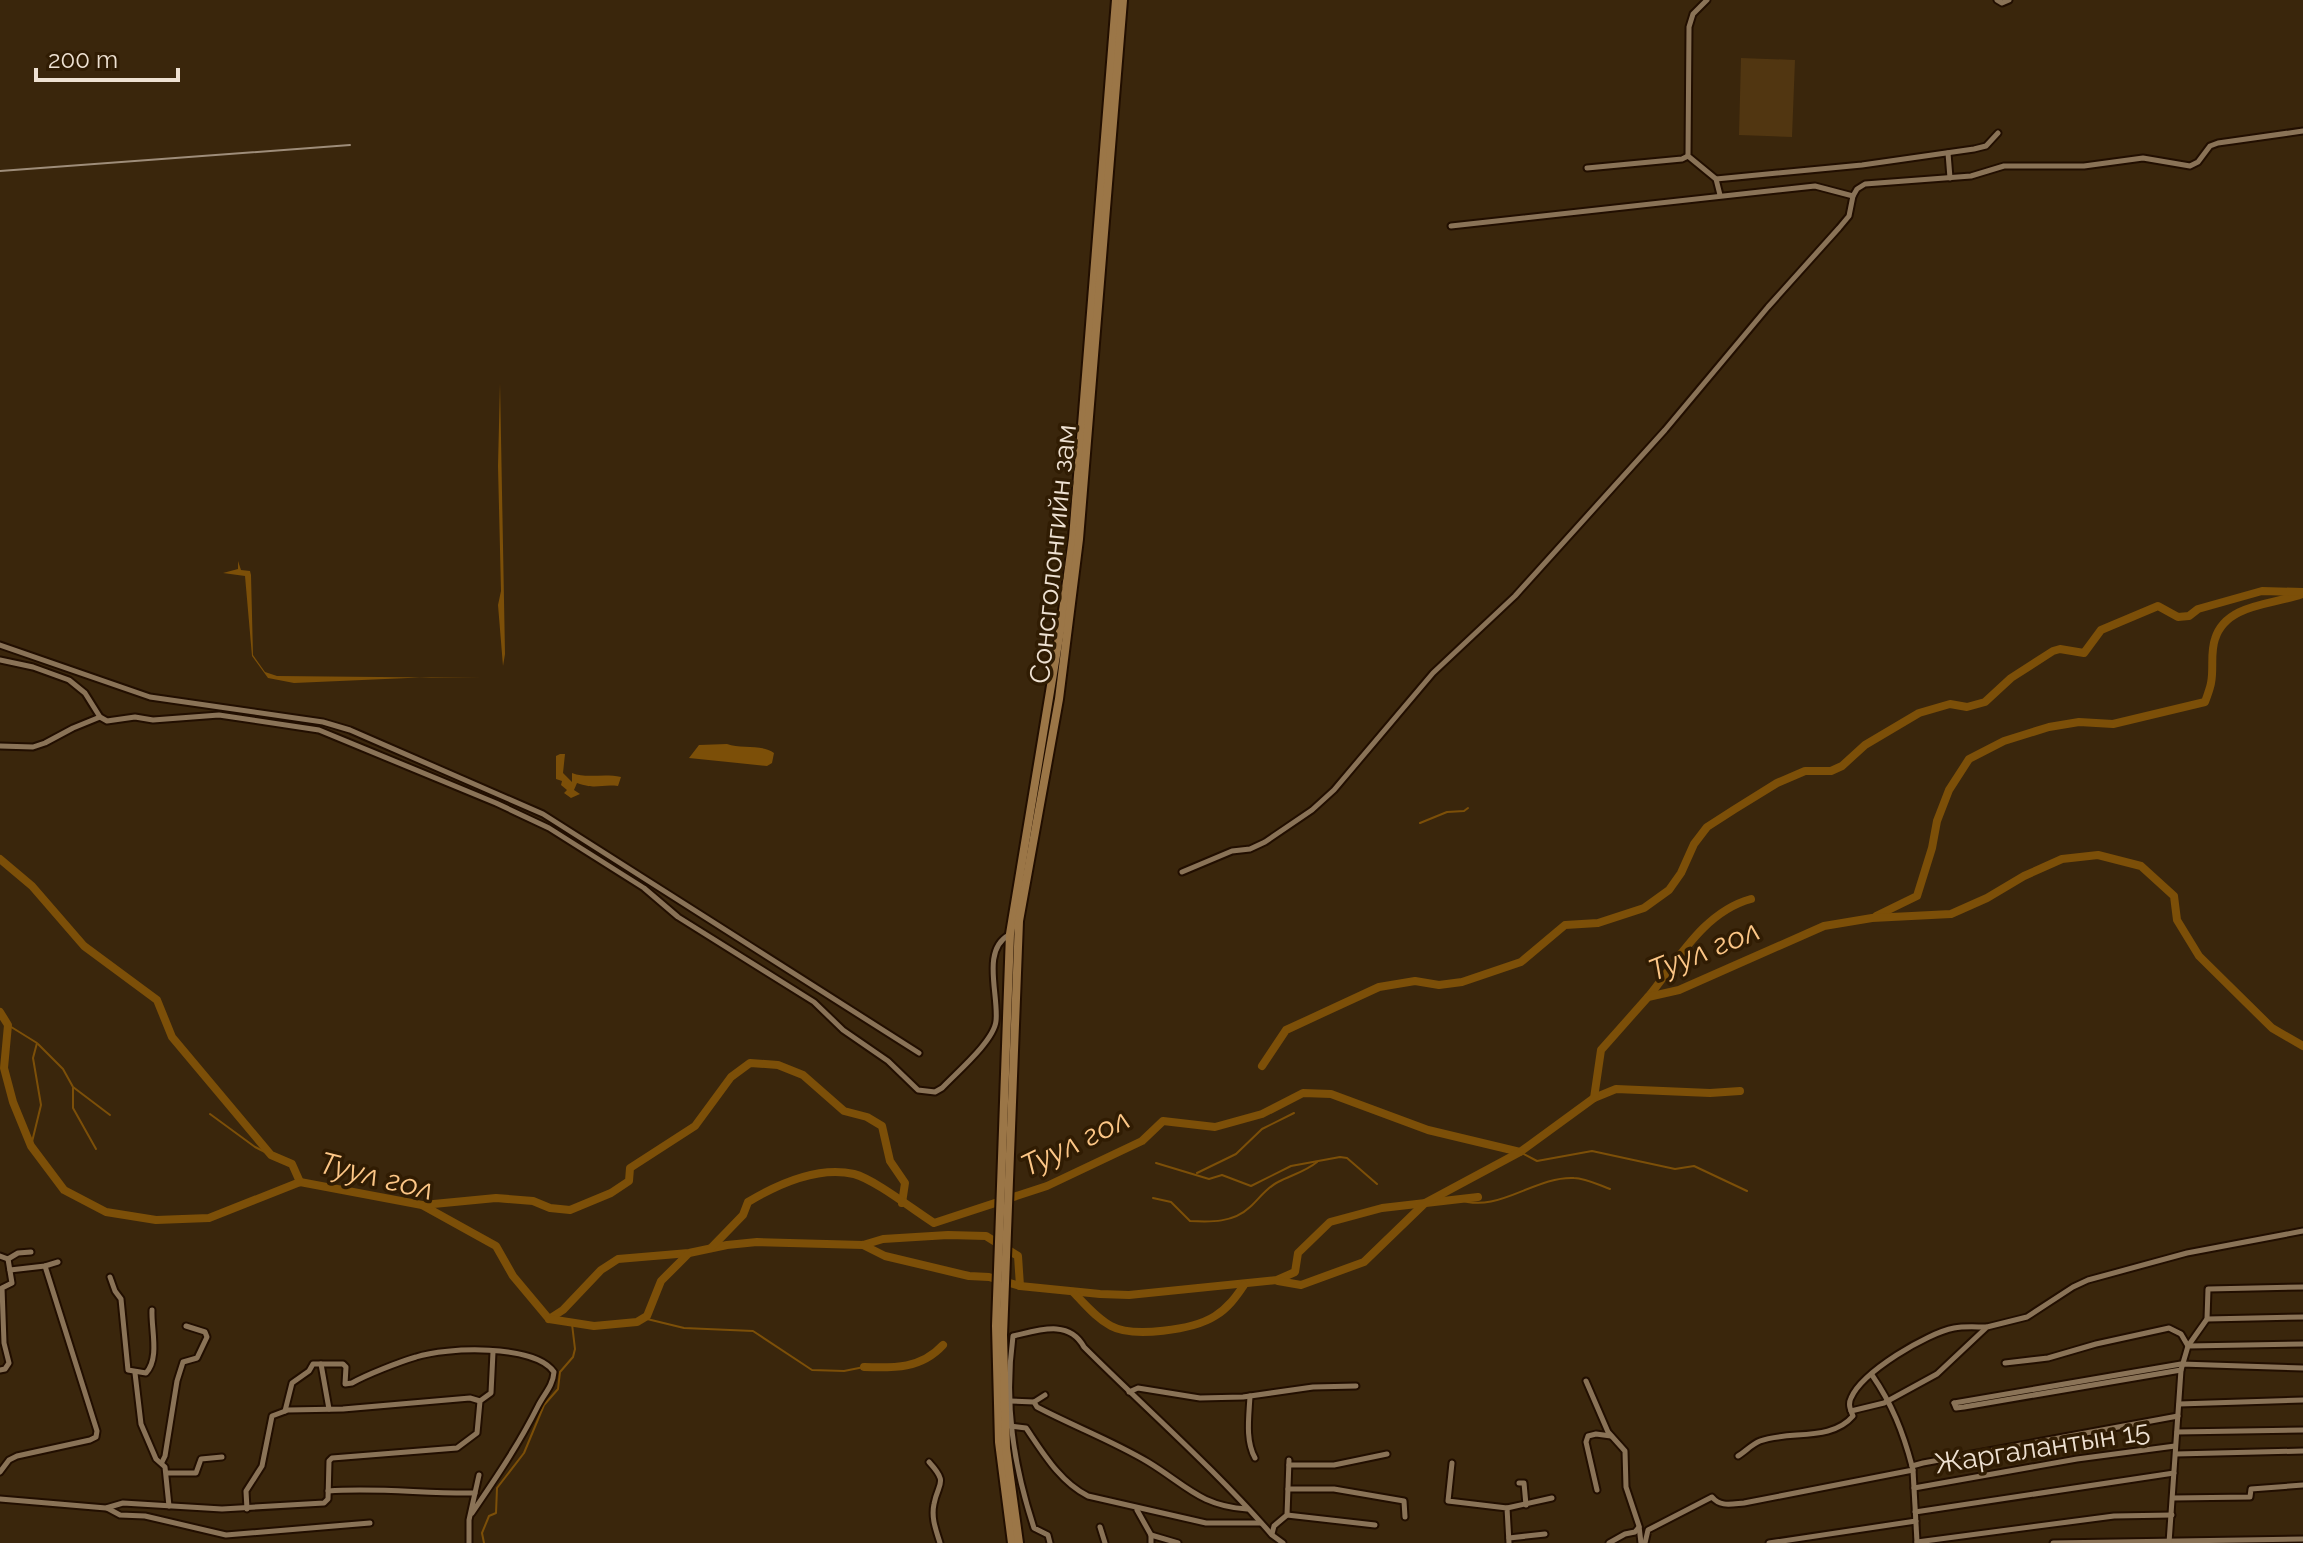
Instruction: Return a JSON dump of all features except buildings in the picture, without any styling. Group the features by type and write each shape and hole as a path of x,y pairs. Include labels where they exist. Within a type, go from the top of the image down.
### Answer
{"main road":[{"name":"Сонсголонгийн зам","path":"1008,1110 1010,934 1060,636 1073,538 1116,0"},
{"name":"Сонсголонгийн зам","path":"1008,1110 1019,921 1059,699 1079,539 1123,0"},
{"path":"1008,1110 999,1442 1012,1543"},
{"path":"1000,1324 1011,1488 1019,1543"}],"street":[{"path":"1707,0 1693,14 1689,27 1688,156 1716,179 1720,195"},
{"path":"1997,0 2002,3 2009,0"},
{"path":"1182,872 1232,851 1250,849 1265,842 1312,810 1355,766 1433,673 1515,596 1665,430 1849,216 1857,189 1865,184 1977,176 2004,166 2084,166 2143,158 2190,166 2198,162 2210,146 2218,143 2303,131"},
{"path":"1716,179 1948,153 1986,146 1998,133"},
{"path":"1948,153 1950,178"},
{"path":"1587,168 1688,156"},
{"path":"1451,226 1815,186 1853,196"},
{"path":"0,645 150,697 323,722 350,730 543,814 919,1053"},
{"path":"0,660 69,680 85,693 100,717 112,721 135,717 153,720 219,715 319,730 496,803 549,828 644,888 678,917 814,1002 843,1030 888,1061 911,1086 926,1092 942,1088 991,1035 996,1018 994,954 999,940 1010,934"},
{"path":"0,746 33,747 100,717"},
{"path":"1738,1456 1759,1441 1819,1433 1848,1421 1853,1416 1849,1406 1852,1395 1872,1375 1888,1360 1934,1335 1955,1328 1987,1327 2027,1317 2088,1280 2187,1253 2303,1231"},
{"path":"8,1259 18,1253 31,1252"},
{"path":"0,1256 8,1259"},
{"path":"0,1370 9,1363 4,1343 1,1294 2,1288 12,1283 8,1259"},
{"path":"10,1270 58,1262"},
{"path":"0,1472 9,1460 17,1456 96,1437 97,1431 45,1266"},
{"path":"110,1277 121,1299 128,1370 135,1373 146,1373 151,1367 154,1333 152,1310"},
{"path":"2169,1541 2181,1367 2188,1346 2207,1319 2208,1289 2303,1287"},
{"path":"2207,1319 2303,1317"},
{"path":"162,1462 183,1362 197,1358 207,1337 205,1332 186,1326"},
{"path":"1851,1411 1889,1400 1937,1374 1987,1327"},
{"path":"1045,1395 1034,1402 1007,1404 1013,1336 1061,1328 1076,1334 1084,1347 1164,1428 1207,1465 1283,1543"},
{"path":"2005,1363 2048,1358 2169,1328 2181,1334 2188,1346"},
{"path":"2188,1346 2303,1344"},
{"path":"0,1499 106,1508 123,1503 247,1509 324,1503 328,1499 329,1461 332,1458 457,1448 465,1444 477,1433 480,1401 491,1393 493,1352"},
{"path":"285,1411 292,1383 309,1371 313,1364 343,1364 346,1367 343,1383 352,1383 417,1356 439,1353 527,1355 548,1363 554,1372 553,1381 514,1451 472,1513 469,1543"},
{"path":"321,1364 329,1409"},
{"path":"2065,1387 1954,1403 1954,1406 2065,1387 2109,1379 2181,1367 2303,1368"},
{"path":"135,1373 141,1424 156,1459 162,1462 167,1473 169,1506"},
{"path":"1872,1375 1889,1400 1901,1427 1912,1468 1917,1542 2114,1516 2172,1515"},
{"path":"1586,1381 1612,1436 1625,1451 1626,1487 1643,1543"},
{"path":"1129,1392 1138,1388 1200,1398 1356,1386"},
{"path":"1250,1396 1250,1450 1255,1458"},
{"path":"247,1509 246,1491 262,1466 272,1416 285,1411 470,1398 480,1401"},
{"path":"2179,1404 2303,1400"},
{"path":"1034,1402 1037,1407 1060,1420 1147,1461 1204,1500 1218,1507 1248,1509"},
{"path":"1643,1543 1648,1530 1712,1497 1724,1505 1744,1503 2178,1416"},
{"path":"1050,1543 1048,1535 1034,1528 1021,1489 1007,1426 1026,1428 1051,1465 1076,1490 1088,1496 1206,1523 1262,1523"},
{"path":"2177,1432 2303,1430"},
{"path":"1597,1490 1586,1442 1588,1436 1596,1434 1612,1436"},
{"name":"Жаргалантын 15","path":"1914,1488 2077,1459 2175,1446"},
{"path":"2176,1454 2303,1451"},
{"path":"1287,1515 1289,1462 1334,1465 1387,1454"},
{"path":"167,1473 196,1473 201,1459 222,1457"},
{"path":"929,1462 940,1478 941,1490 934,1502 934,1524 940,1543"},
{"path":"1452,1463 1448,1501 1507,1508 1552,1498"},
{"path":"1915,1512 2174,1473"},
{"path":"472,1513 479,1475"},
{"path":"1519,1483 1524,1483 1526,1505"},
{"path":"2173,1498 2250,1497 2251,1489 2303,1485"},
{"path":"328,1491 358,1488 434,1494 475,1493"},
{"path":"1011,1488 1021,1489"},
{"path":"1288,1489 1334,1489 1404,1501 1405,1517"},
{"path":"106,1508 120,1515 145,1516 226,1535 370,1523"},
{"path":"1507,1508 1509,1540 1545,1534"},
{"path":"1137,1509 1151,1535 1151,1543"},
{"path":"1272,1535 1274,1526 1287,1515 1375,1525"},
{"path":"1769,1543 1916,1521"},
{"path":"1609,1543 1635,1532 1639,1526"},
{"path":"1100,1527 1105,1543"},
{"path":"1151,1535 1178,1543"},
{"path":"2053,1543 2303,1539"}],"shaded area":[{"path":"1741,58 1795,60 1792,137 1739,135"},
{"path":"500,383 503,666 498,605 501,591"},
{"path":"238,561 241,570 250,571 251,575 253,655 265,672 277,676 422,677 294,683 268,678 252,656 245,576 223,573 238,569"},
{"path":"727,744 769,750 774,753 772,763 767,766 689,758 699,745"},
{"path":"565,754 563,773 572,782 572,773 614,776 621,777 618,786 577,783 574,790 580,794 571,798 564,793 567,790 561,785 562,781 556,779 556,756"}],"waterway":[{"name":"Туул гол","path":"1262,1066 1286,1030 1379,987 1415,981 1439,985 1462,982 1521,962 1565,925 1598,923 1644,908 1669,890 1707,827 1735,809 1777,783 1805,771 1831,771 1842,766 1865,745 1919,713 1950,704 1967,707 1985,702 2011,678 2053,651 2060,649 2084,653 2101,630 2158,606 2178,617 2189,616 2198,609 2262,591 2303,592"},
{"name":"Туул гол","path":"1876,916 1917,896 1937,821 1949,790 1969,759 2004,741 2049,727 2079,722 2113,724 2205,702 2212,678 2215,639 2229,618 2252,607 2302,594"},
{"path":"1420,823 1447,812 1468,808"},
{"name":"Туул гол","path":"711,1248 743,1215 748,1202 799,1178 827,1172 854,1174 934,1223 1047,1186 1142,1141 1163,1121 1215,1127 1262,1114 1303,1093 1331,1094 1428,1130 1520,1152 1594,1098 1601,1050 1648,997 1679,990 1824,926 1872,918 1951,914 2062,859 2098,855 2141,866 2174,896 2177,920 2199,956 2272,1028 2303,1046"},
{"name":"Туул гол","path":"0,859 32,886 84,946 157,1000 172,1037 271,1155 292,1164 300,1182"},
{"path":"1648,997 1705,926 1734,906 1751,899"},
{"name":"Туул гол","path":"0,1012 8,1025 4,1068 13,1102 31,1146 64,1190 106,1212 156,1220 209,1218 300,1182 422,1205 496,1246 513,1276 549,1319 563,1310 601,1270 618,1259 689,1253 757,1242 863,1245 883,1239 986,1236 1018,1256 1020,1286"},
{"path":"8,1025 37,1043 33,1058 41,1105 31,1146"},
{"path":"38,1044 63,1069 73,1087 110,1115"},
{"path":"423,1205 496,1198 533,1201 550,1208 570,1210 611,1193 629,1181 630,1168 695,1126 731,1077 750,1063 778,1065 803,1075 844,1111 867,1117 882,1126 890,1161 905,1183 902,1203"},
{"path":"73,1088 73,1108 96,1149"},
{"path":"1594,1098 1616,1089 1710,1093 1740,1091"},
{"path":"1197,1173 1236,1154 1262,1129 1294,1113"},
{"path":"210,1114 271,1155"},
{"path":"1520,1152 1537,1161 1592,1151 1675,1169 1694,1166 1747,1191"},
{"path":"1278,1281 1301,1285 1364,1262 1425,1203 1520,1152"},
{"path":"1156,1163 1209,1179 1222,1175 1251,1186 1291,1166 1340,1157 1347,1158 1377,1184"},
{"path":"1153,1198 1171,1202 1190,1221 1229,1219 1243,1212 1274,1184 1317,1162"},
{"path":"1458,1199 1473,1203 1487,1202 1544,1183 1574,1178 1610,1189"},
{"path":"863,1245 885,1256 1020,1286 1129,1295 1277,1280 1295,1272 1298,1253 1330,1222 1382,1208 1478,1197"},
{"path":"549,1319 594,1326 637,1322 647,1316 661,1281 688,1254"},
{"path":"1073,1292 1111,1326 1148,1332 1205,1321 1224,1309 1244,1285"},
{"path":"643,1318 684,1328 753,1331 812,1370 844,1371 864,1367"},
{"path":"484,1543 482,1533 489,1516 496,1513 497,1488 524,1453 544,1405 558,1389 560,1372 573,1357 572,1324"},
{"path":"864,1367 896,1367 916,1363 943,1345"}],"railway":[{"path":"0,171 350,145"}]}
